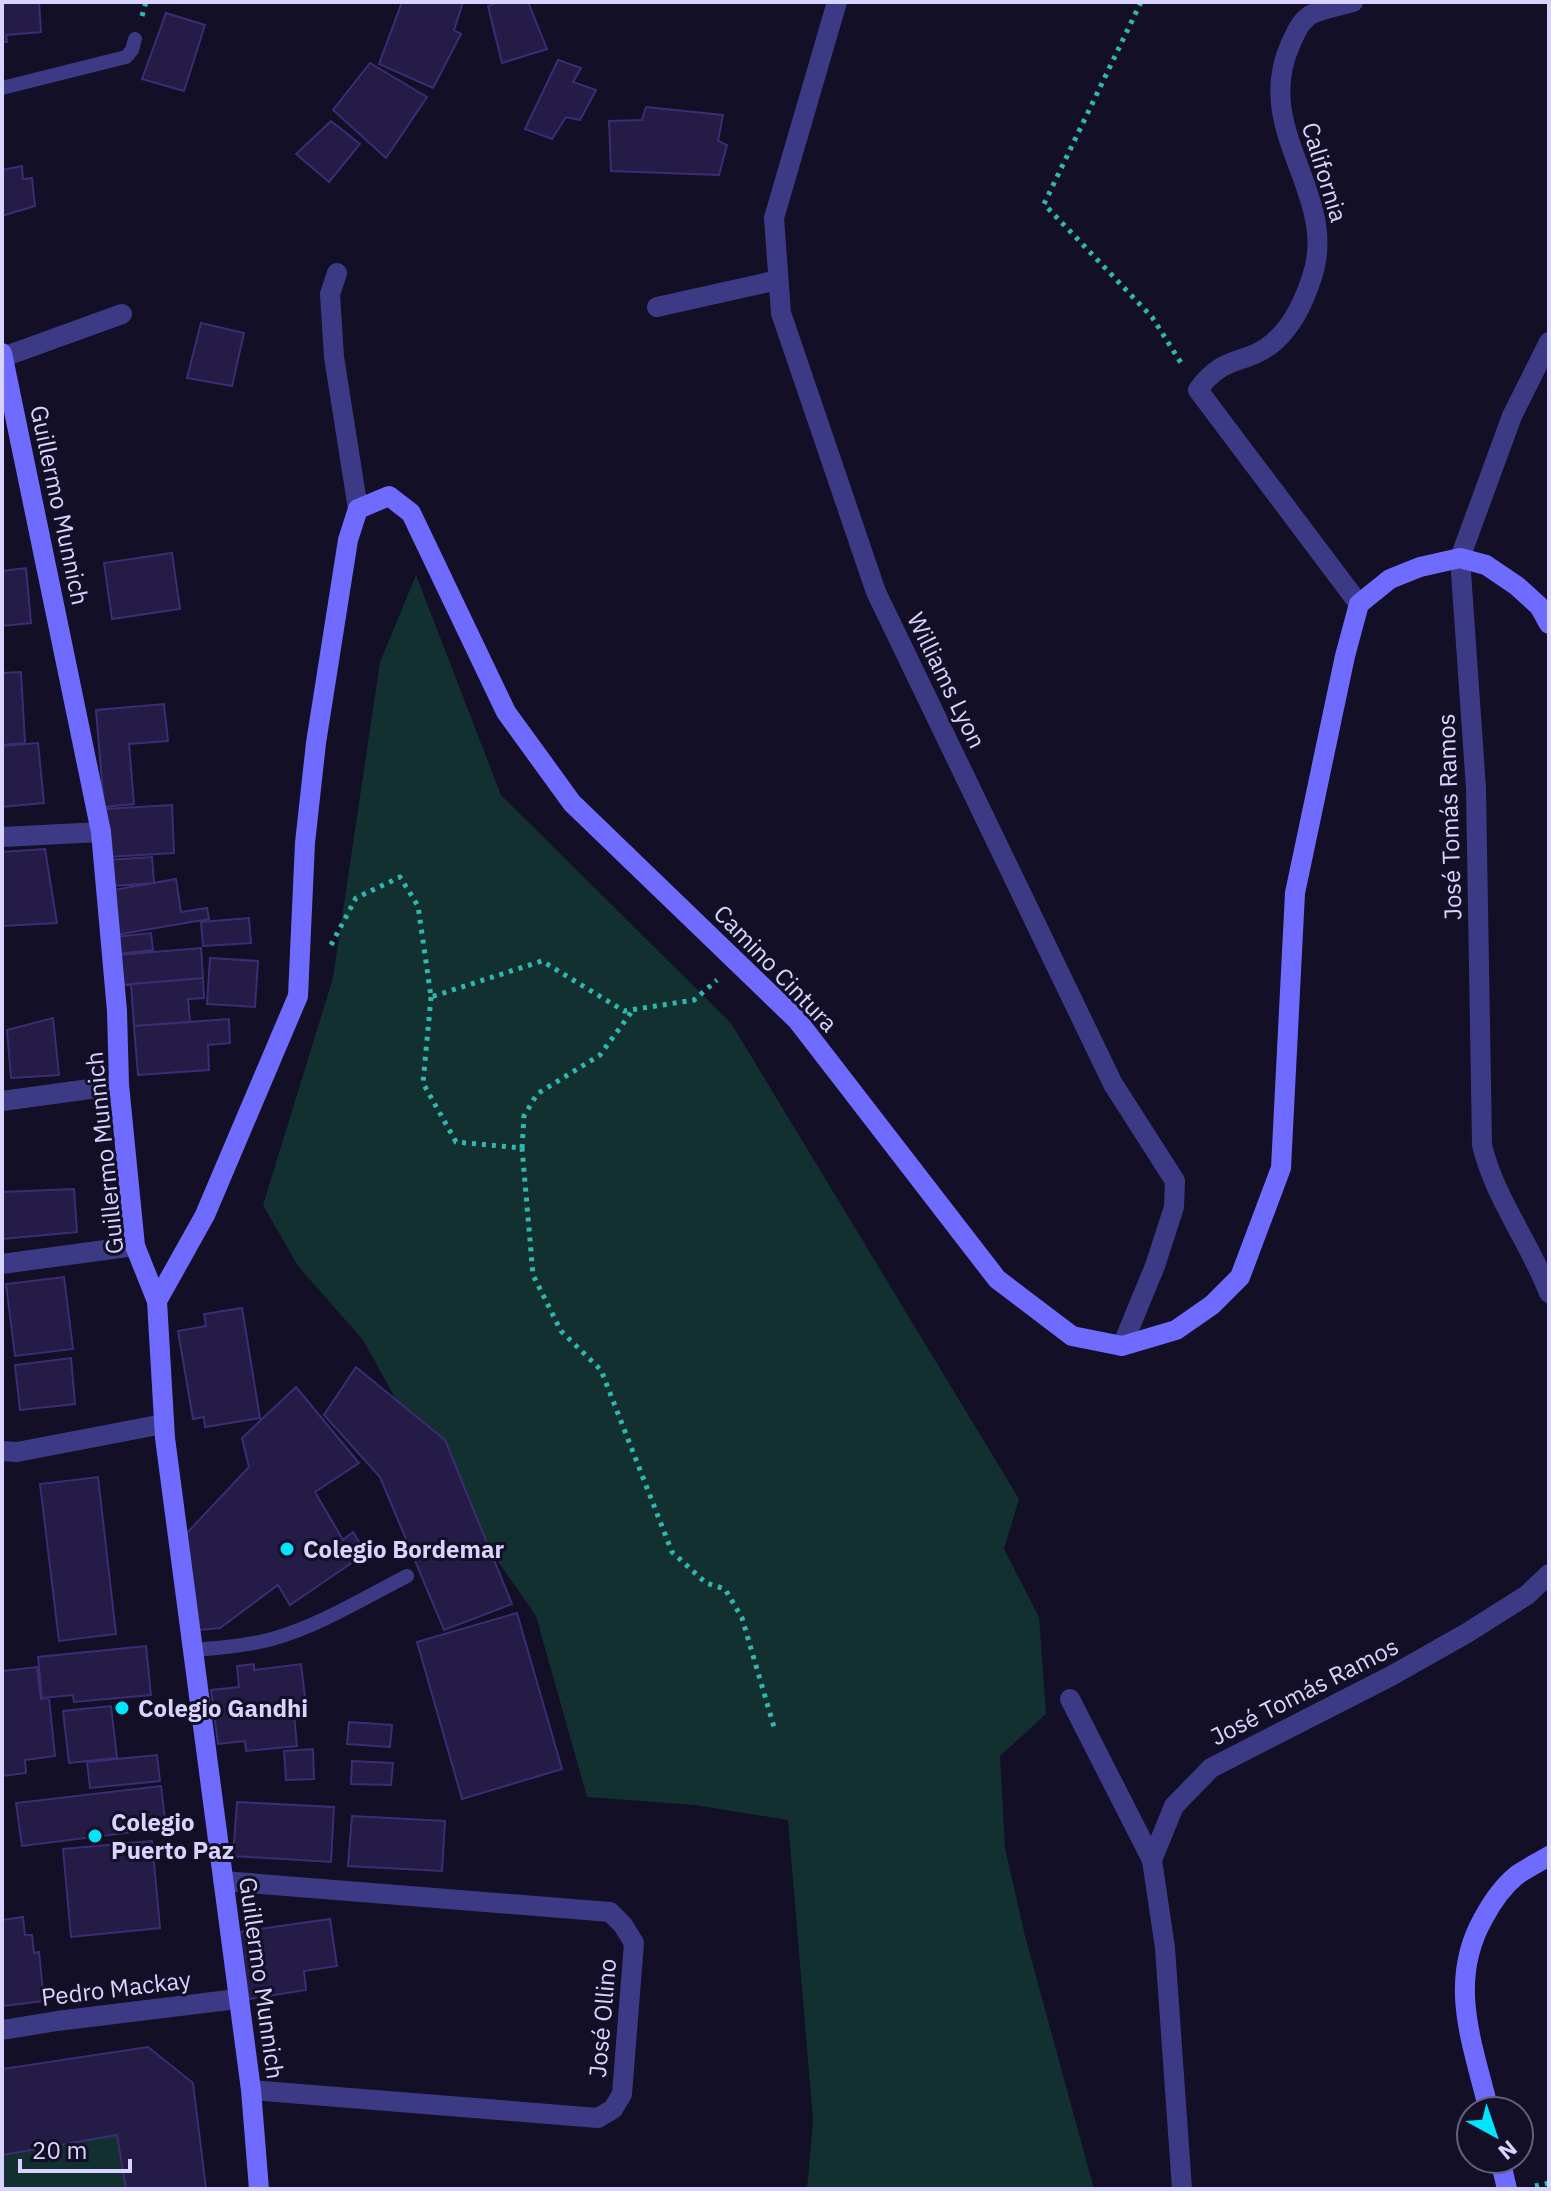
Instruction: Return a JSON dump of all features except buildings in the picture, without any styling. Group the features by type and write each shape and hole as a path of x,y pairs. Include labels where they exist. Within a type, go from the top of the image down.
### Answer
{"main road":[{"name":"Guillermo Munnich","path":"2,355 101,832 117,1011 119,1085 135,1246 157,1301 163,1424 251,2090 259,2189"},
{"name":"Camino Cintura","path":"358,509 389,496 411,513 506,712 572,803 797,1020 997,1279 1072,1336 1122,1346 1176,1330 1212,1305 1240,1277 1281,1168 1295,893 1345,656 1359,604"},
{"path":"157,1301 205,1215 298,996 305,843 316,743 348,540 358,509"},
{"path":"1359,604 1390,579 1420,567 1460,558 1486,565 1517,586 1539,606 1549,624"},
{"path":"1485,2095 1465,2008 1464,1974 1470,1941 1499,1892 1518,1874 1549,1856"}],"street":[{"name":"Williams Lyon","path":"837,2 774,218 781,313 876,592 1113,1084 1175,1181 1174,1207 1155,1266 1122,1346"},
{"name":"California","path":"1198,390 1221,365 1273,343 1298,314 1313,276 1318,247 1315,214 1281,118 1279,75 1299,27 1310,15 1353,2"},
{"path":"337,273 330,294 334,357 358,509"},
{"path":"657,307 778,280"},
{"path":"2,355 122,314"},
{"name":"José Tomás Ramos","path":"1549,342 1512,416 1460,558 1476,788 1482,1145 1501,1200 1549,1293"},
{"path":"1198,390 1359,604"},
{"path":"2,837 101,832"},
{"path":"2,1101 119,1085"},
{"path":"2,1264 135,1246"},
{"path":"2,1451 17,1452 163,1424"},
{"name":"José Tomás Ramos","path":"1152,1860 1174,1806 1211,1768 1391,1676 1467,1633 1527,1595 1549,1574"},
{"path":"1070,1699 1152,1860 1165,1948 1182,2189"},
{"name":"José Ollino","path":"223,1881 610,1912 634,1943 622,2094 613,2109 598,2118 251,2090"},
{"name":"Pedro Mackay","path":"2,2030 237,1999"}],"lane":[{"path":"2,88 126,57 135,39"},
{"path":"193,1650 273,1639 407,1576"}],"path":[{"path":"1141,2 1044,204 1152,317 1198,390"},
{"path":"327,951 356,898 400,877 418,906 431,997 423,1083 456,1142 522,1148"},
{"path":"431,997 542,961 624,1011 694,1000 737,963"},
{"path":"634,1009 600,1055 537,1094 524,1116 522,1148 533,1275 561,1331 601,1370 672,1552 706,1583 725,1589 742,1618 774,1727"}],"green space":[{"path":"416,575 501,795 731,1023 1019,1499 1004,1549 1039,1617 1046,1714 1000,1756 1005,1848 1025,1936 1094,2189 807,2189 813,2120 788,1820 695,1805 587,1797 536,1616 438,1475 363,1340 298,1266 263,1205 333,978 380,662"},
{"path":"117,2135 126,2189 2,2189 2,2155"}],"place":[{"name":"Colegio Bordemar","path":"287,1549"},
{"name":"Colegio Gandhi","path":"122,1708"},
{"name":"Colegio Puerto Paz","path":"95,1836"}]}
